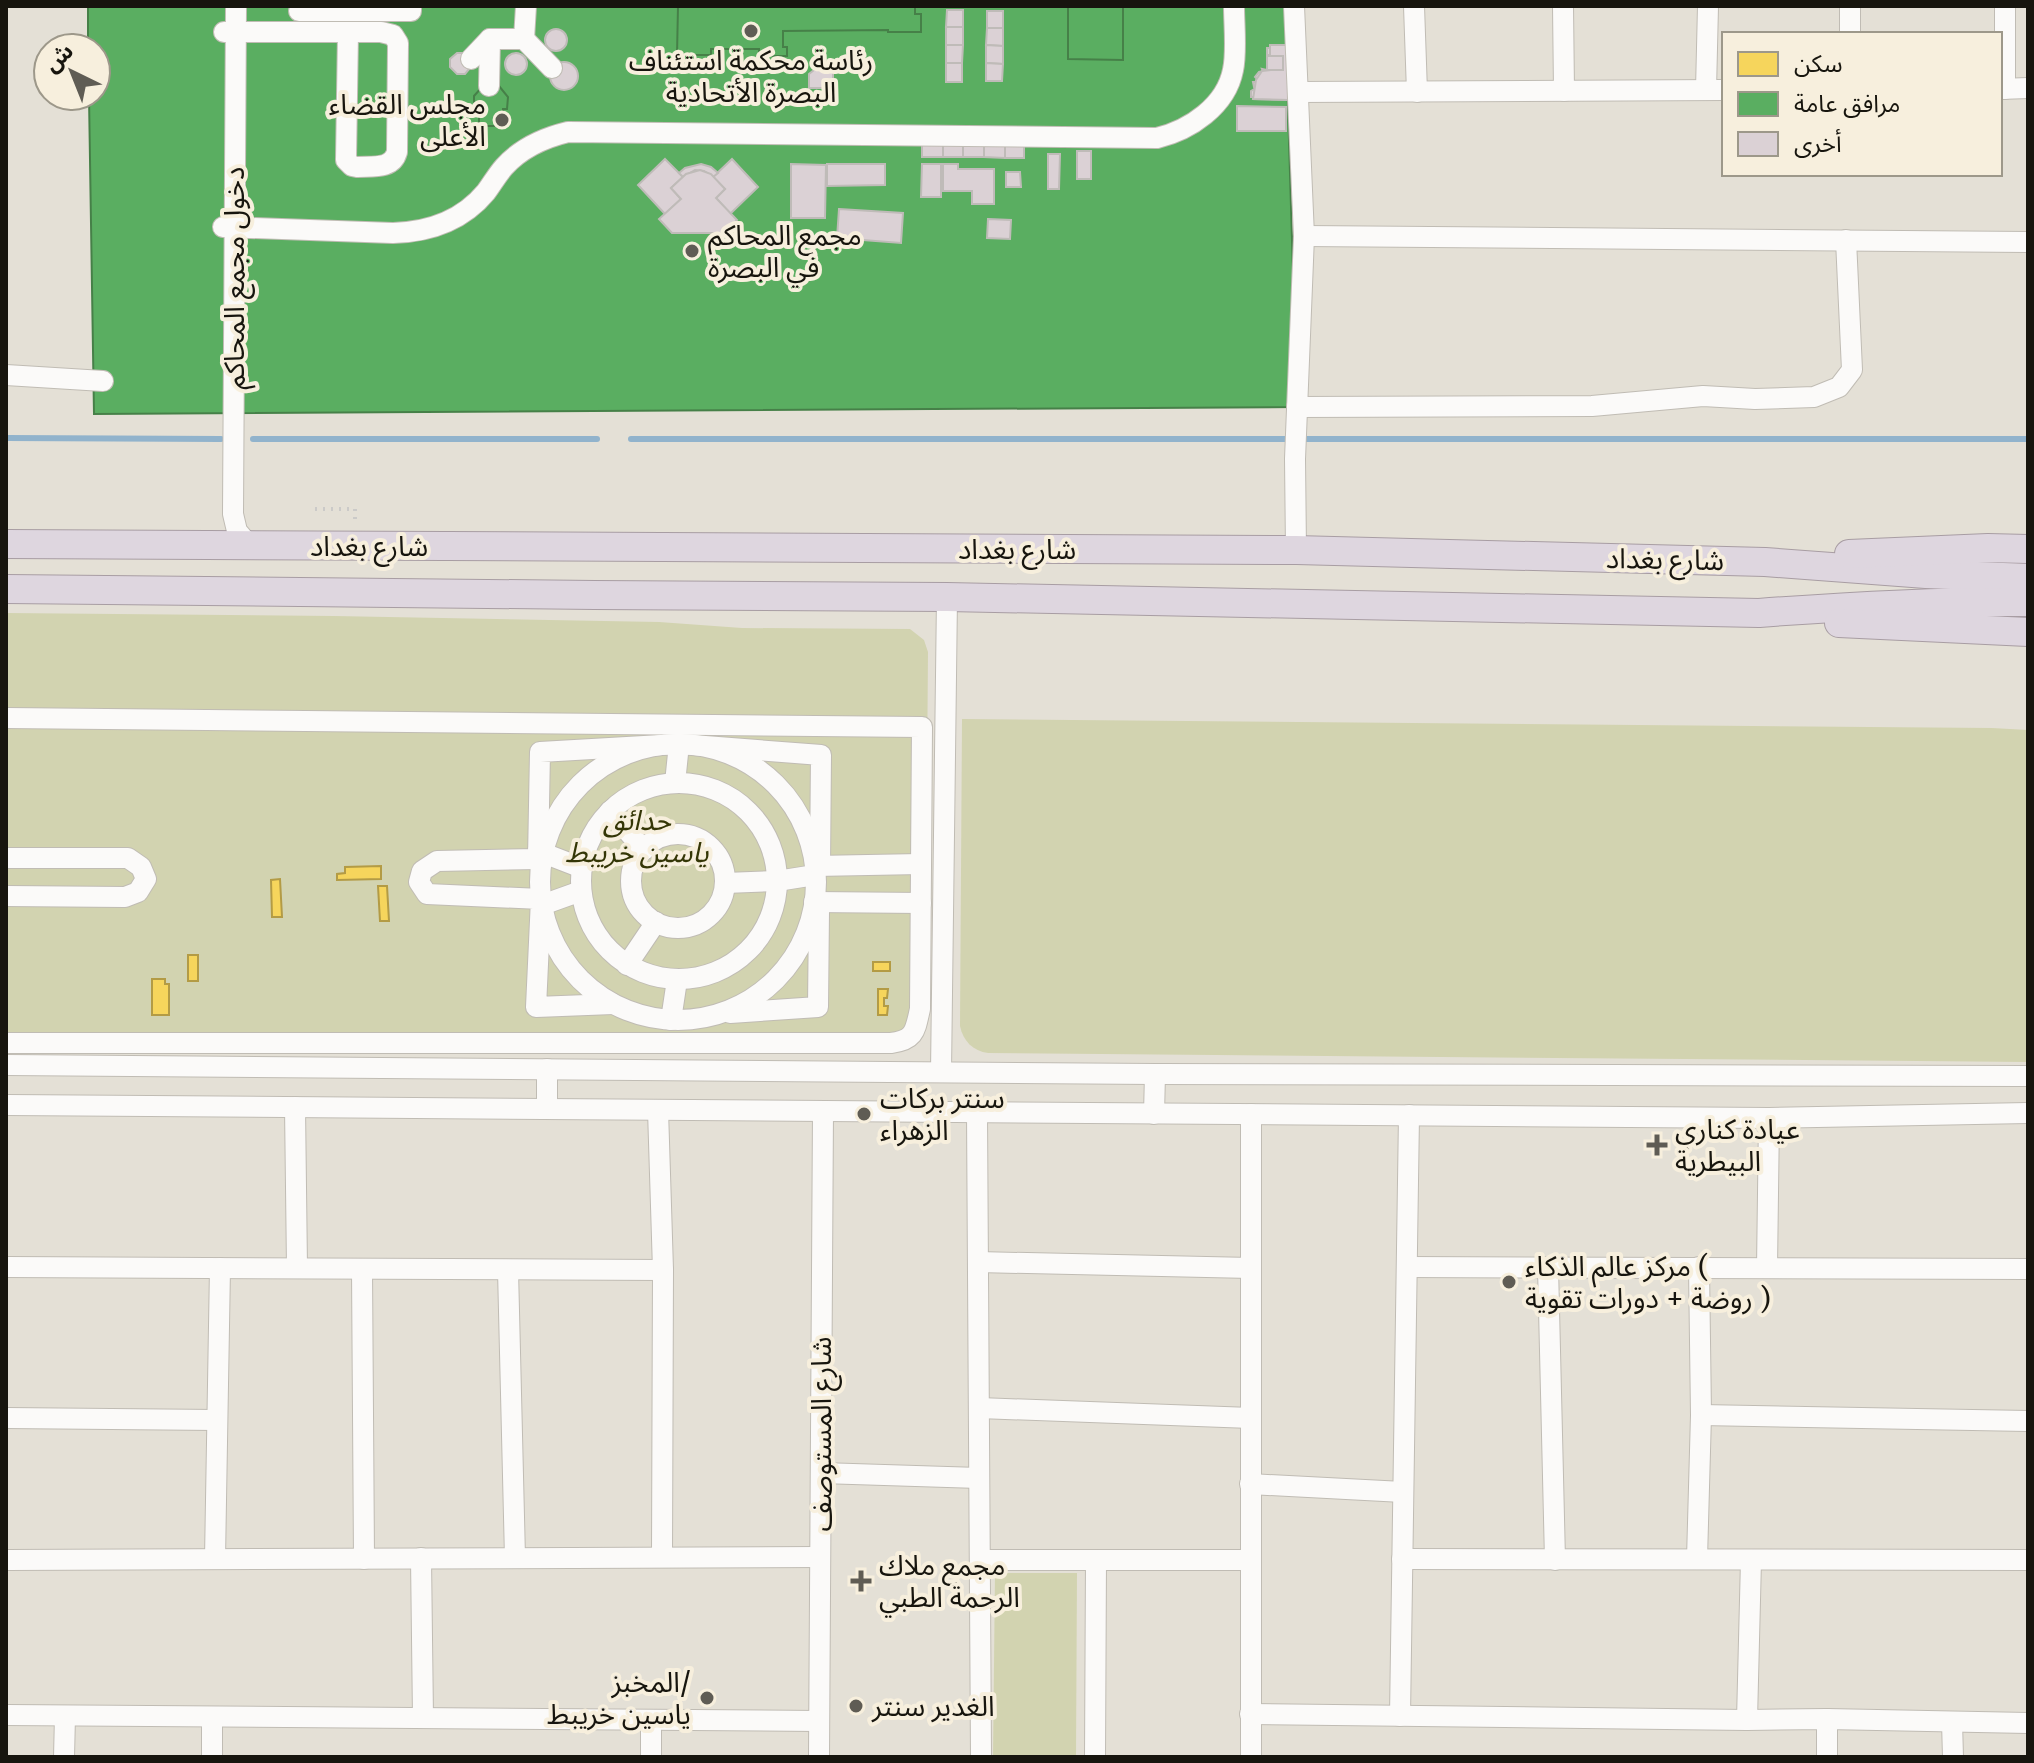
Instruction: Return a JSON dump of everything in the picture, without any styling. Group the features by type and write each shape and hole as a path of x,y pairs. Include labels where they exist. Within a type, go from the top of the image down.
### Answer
{"highway":[{"name":"شارع بغداد","path":"6,544 1296,550 1765,562 1899,573 2028,578"},
{"path":"1765,562 1907,551 2028,549"},
{"name":"شارع بغداد","path":"6,589 947,597 1759,613 1900,604 2028,602"},
{"path":"1759,613 1832,622 2028,632"}],"street":[{"path":"224,6 230,32"},
{"path":"207,545 217,531 221,514 229,227 230,32 236,6"},
{"path":"299,11 411,11 411,6"},
{"path":"526,6 527,46"},
{"path":"229,227 393,233 438,226 465,212 504,167 527,148 568,132 1157,138 1192,125 1221,96 1233,70 1234,6"},
{"path":"1294,6 1304,236 1295,459 1296,550"},
{"path":"1414,6 1417,92"},
{"path":"1563,6 1564,91"},
{"path":"1298,92 1715,90 1708,6"},
{"path":"1850,6 1850,32"},
{"path":"2005,6 2002,89 2028,88"},
{"path":"230,32 348,32 393,35 398,43 397,152 387,165 357,167 346,160 348,32"},
{"path":"490,39 527,46 552,68"},
{"path":"471,59 490,39"},
{"path":"489,86 490,39"},
{"name":"دخول مجمع المحاكم","path":"229,227 233,514 237,531 250,546"},
{"path":"1304,236 2028,242"},
{"path":"1297,416 1592,406 1703,396 1755,399 1814,397 1839,387 1852,370 1846,240"},
{"path":"6,375 103,381"},
{"path":"941,1072 947,597"},
{"path":"6,718 922,727 920,1009 915,1032 905,1041 6,1043"},
{"path":"581,891 541,902 427,894 419,882 422,871 437,861 538,859 553,823 584,781 605,765 628,754 653,746 679,744 706,747 732,755 756,768 777,785 794,807 806,831 817,869"},
{"path":"675,783 679,744"},
{"path":"541,902 557,949 572,971 591,989 633,1013 671,1020 818,1007 816,902 821,755 679,744 540,752 541,902 536,1007 613,1004"},
{"path":"675,783 700,784 718,790 750,812 771,845 777,881 769,920 747,952 715,973 677,980 640,972 608,950 587,918 581,891 588,843 610,811 642,790 675,783"},
{"path":"610,811 644,850"},
{"path":"668,835 691,835 702,840 718,855 723,866 725,883 722,899 716,908 699,923 678,928 647,916 634,897 632,886 635,864 644,850 657,839 668,835"},
{"path":"541,852 582,868"},
{"path":"6,858 128,858 141,867 146,879 138,892 125,897 6,896"},
{"path":"725,883 777,881 817,869 921,864"},
{"path":"816,902 921,903"},
{"path":"718,1014 763,991 781,973 796,953 816,902"},
{"path":"627,965 656,922"},
{"path":"671,1020 677,980"},
{"path":"6,1065 1155,1074 2028,1076"},
{"path":"547,1069 547,1109"},
{"path":"1154,1114 1155,1074"},
{"path":"6,1105 1769,1118 2028,1113"},
{"path":"295,1107 297,1268"},
{"path":"658,1110 663,1270 662,1557"},
{"name":"شارع المستوصف","path":"819,1757 823,1111"},
{"path":"977,1112 981,1757"},
{"path":"1251,1114 1251,1757"},
{"path":"1400,1716 1409,1115"},
{"path":"1767,1268 1769,1118"},
{"path":"978,1262 1251,1268"},
{"path":"6,1267 663,1270"},
{"path":"1407,1267 2028,1269"},
{"path":"1548,1267 1555,1560"},
{"path":"1697,1559 1701,1415 1699,1267"},
{"path":"215,1559 220,1268"},
{"path":"362,1269 364,1559"},
{"path":"508,1270 515,1558"},
{"path":"979,1408 1251,1418"},
{"path":"1701,1415 2028,1421"},
{"path":"6,1418 216,1420"},
{"path":"821,1473 979,1478"},
{"path":"1250,1484 1403,1492"},
{"path":"6,1560 820,1557"},
{"path":"421,1558 423,1718"},
{"path":"1402,1559 2028,1560"},
{"path":"980,1560 1250,1560"},
{"path":"1095,1757 1096,1560"},
{"path":"1747,1720 1751,1560"},
{"path":"1250,1714 2028,1723"},
{"path":"6,1715 819,1721"},
{"path":"64,1757 65,1716"},
{"path":"212,1717 212,1757"},
{"path":"1827,1719 1827,1757"},
{"path":"651,1720 651,1757"},
{"path":"1952,1722 1953,1757"}],"path":[{"path":"315,509 355,509"}],"green space":[{"name":"حدائق ياسين خريبط","path":"6,613 334,616 659,622 742,628 910,629 924,640 928,652 923,1035 915,1045 898,1052 6,1047"},
{"path":"962,719 2028,730 2028,1062 983,1052 970,1044 960,1026"},
{"path":"995,1573 1077,1573 1076,1757 993,1757"}],"building: سكن":[{"path":"381,866 381,879 337,880 337,874 345,873 345,867"},
{"path":"280,879 282,917 272,917 271,880"},
{"path":"378,886 387,886 389,921 380,921"},
{"path":"188,955 198,955 198,981 188,981"},
{"path":"873,962 890,962 890,971 873,971"},
{"path":"152,979 165,979 165,984 169,984 169,1015 152,1015"},
{"path":"878,989 888,989 887,998 884,998 884,1006 888,1006 887,1015 878,1015"}],"building: مرافق عامة":[{"name":"مجمع المحاكم في البصرة","path":"88,6 1285,6 1297,407 94,414 89,112 112,112 112,32 88,32"},
{"name":"رئاسة محكمة استئناف البصرة الأتحادية","path":"678,6 915,6 915,14 921,14 921,32 783,31 783,47 787,47 787,56 759,56 759,49 711,49 711,55 677,55"},
{"path":"1068,6 1123,6 1123,60 1068,59"},
{"path":"499,86 508,97 507,109 503,109 502,126 479,126 479,108 474,108 474,96 482,87"}],"building: أخرى":[{"path":"947,10 963,10 963,27 946,27"},
{"path":"987,11 1003,11 1003,28 987,28"},
{"path":"946,27 963,27 963,45 946,45"},
{"path":"987,28 1003,28 1003,46 986,45"},
{"path":"556,29 564,32 567,40 564,48 556,51 548,48 545,40 548,32"},
{"path":"946,45 963,45 962,63 946,63"},
{"path":"986,45 1003,46 1003,64 986,63"},
{"path":"1270,45 1290,45 1289,100 1251,97 1251,91 1256,88 1253,82 1256,82 1255,77 1262,69 1267,70 1267,56 1270,55 1267,55 1267,48"},
{"path":"1270,45 1290,45 1289,100 1253,99 1256,80 1262,71 1270,70"},
{"path":"457,53 466,53 470,68 465,74 457,74 450,67 450,59"},
{"path":"516,53 524,56 527,64 524,72 516,75 508,72 505,64 508,56"},
{"path":"1267,56 1283,56 1283,70 1267,70"},
{"path":"564,62 574,66 578,76 574,86 564,90 554,86 550,76 554,66"},
{"path":"946,63 962,63 962,82 946,82"},
{"path":"986,63 1003,64 1002,81 986,81"},
{"path":"814,70 833,70 833,88 809,88 809,74"},
{"path":"1237,106 1286,107 1286,131 1237,131"},
{"path":"922,141 943,141 943,157 922,157"},
{"path":"943,141 963,142 963,157 943,157"},
{"path":"963,142 984,142 984,157 963,157"},
{"path":"984,142 1005,142 1005,158 984,157"},
{"path":"1005,142 1024,142 1024,158 1005,158"},
{"path":"1077,151 1091,151 1091,179 1077,179"},
{"path":"1048,154 1060,154 1059,189 1048,189"},
{"path":"665,159 683,177 671,188 681,199 665,214 638,185"},
{"path":"732,159 758,187 730,214 716,198 725,189 713,177"},
{"path":"701,164 718,173 713,177 695,170 683,177 679,173 685,168"},
{"path":"791,164 826,165 825,218 791,218"},
{"path":"827,164 885,164 885,185 827,186"},
{"path":"922,164 941,164 941,197 921,197"},
{"path":"943,164 958,164 958,169 994,169 994,204 972,204 972,191 943,191"},
{"path":"700,170 711,174 725,189 716,198 737,220 723,233 672,233 659,219 681,199 671,188 686,174"},
{"path":"1006,172 1020,172 1021,187 1006,187"},
{"path":"839,209 903,213 901,243 837,238"},
{"path":"988,219 1011,220 1010,239 987,238"}],"waterway":[{"path":"6,438 221,439"},
{"path":"253,439 597,439"},
{"path":"631,439 2028,439"}],"place":[{"name":"رئاسة محكمة استئناف البصرة الأتحادية","path":"751,31"},
{"name":"مجلس القضاء الأعلى","path":"502,120"},
{"name":"مجمع المحاكم في البصرة","path":"692,251"},
{"name":"سنتر بركات الزهراء","path":"864,1114"},
{"name":"عيادة كناري البيطرية","path":"1657,1145"},
{"name":"مركز عالم الذكاء ( روضة + دورات تقوية )","path":"1509,1282"},
{"name":"مجمع ملاك الرحمة الطبي","path":"861,1581"},
{"name":"المخبز/ ياسين خريبط","path":"707,1698"},
{"name":"الغدير سنتر","path":"856,1706"}]}
